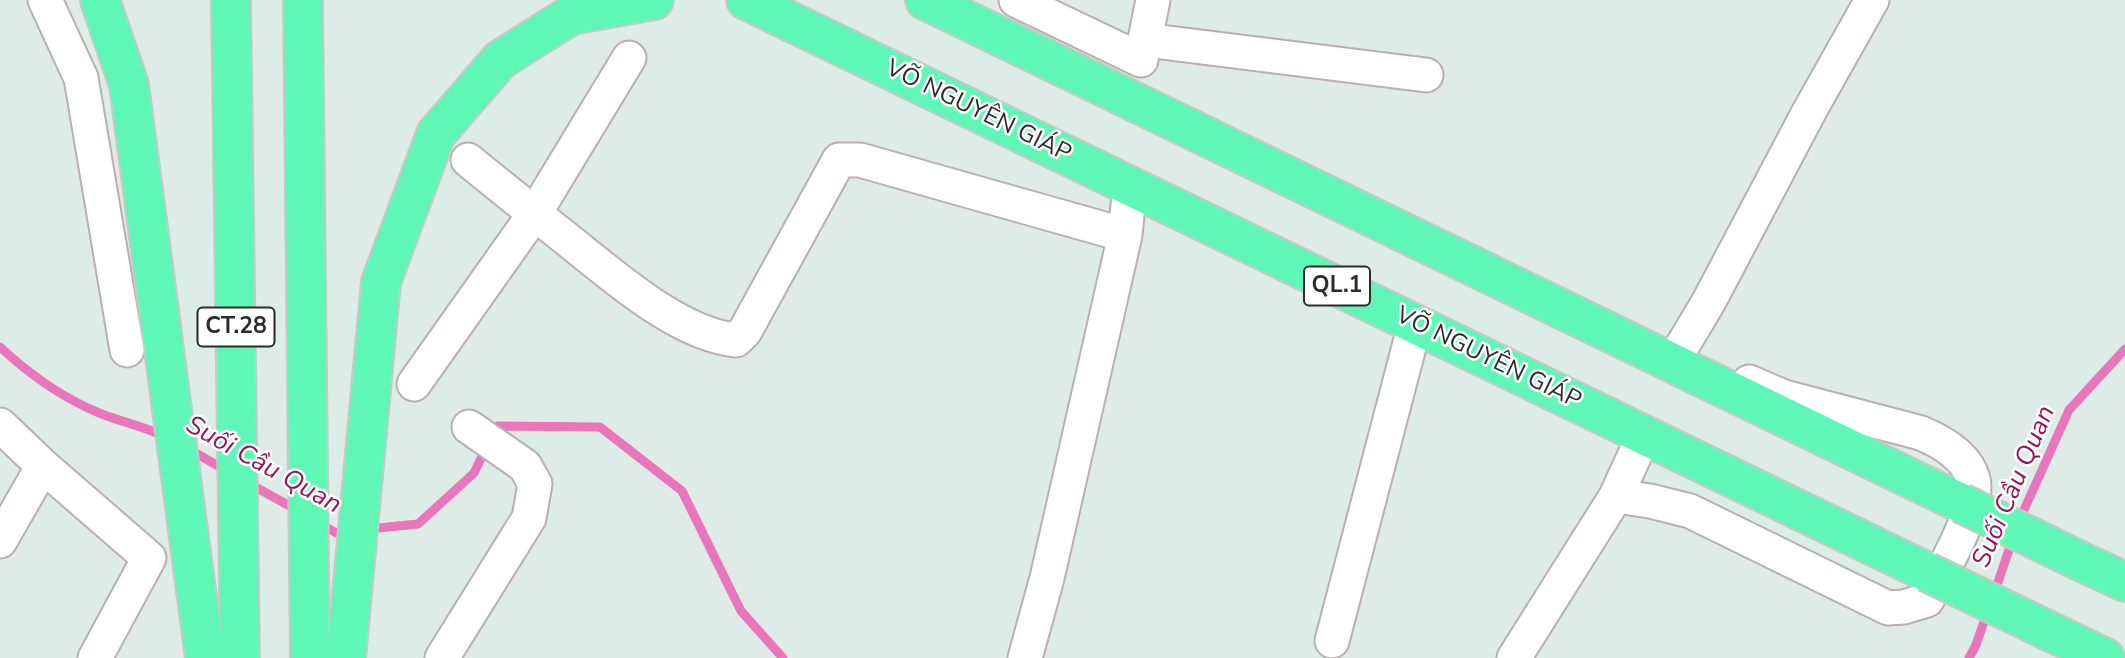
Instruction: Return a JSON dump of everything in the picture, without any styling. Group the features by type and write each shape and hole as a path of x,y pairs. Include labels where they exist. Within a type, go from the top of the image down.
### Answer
{"highway":[{"name":"CT.28","path":"100,0 130,85 192,545 228,657"},
{"name":"CT.28","path":"228,657 231,0"},
{"name":"CT.28","path":"303,0 322,657"},
{"name":"CT.28","path":"322,657 352,591 381,282 436,134 500,60 571,15 654,0"},
{"name":"VÕ NGUYÊN GIÁP","path":"747,0 2105,658"},
{"path":"925,0 1133,101 1676,356 1961,503 2125,582"}],"street":[{"path":"45,0 81,78 127,350"},
{"path":"1016,0 1143,50 1426,75"},
{"path":"1133,101 1153,0"},
{"path":"1616,496 1690,511 1888,608 1904,607 1927,600 1972,509 1973,479 1956,454 1921,433 1784,397 1676,356 1708,303 1810,110 1872,0"},
{"path":"414,384 534,213 629,58"},
{"path":"468,160 633,292 687,324 721,339 736,340 745,331 839,160 860,160 1125,234"},
{"path":"1025,658 1047,578 1125,234 1130,186"},
{"path":"1332,641 1415,324"},
{"path":"0,425 43,467 149,558 95,658"},
{"path":"442,658 529,518 535,484 525,466 469,427"},
{"path":"1514,658 1616,496 1644,435"},
{"path":"0,541 43,467"}],"waterway":[{"name":"Suối Cầu Quan","path":"0,347 35,376 72,400 99,413 166,437"},
{"name":"Suối Cầu Quan","path":"2019,521 2069,410 2125,349"},
{"name":"Suối Cầu Quan","path":"492,435 497,426 600,427 682,491 741,611 783,658"},
{"name":"Suối Cầu Quan","path":"187,448 227,471"},
{"name":"Suối Cầu Quan","path":"368,529 418,524 474,473 486,448"},
{"name":"Suối Cầu Quan","path":"248,483 297,510"},
{"name":"Suối Cầu Quan","path":"318,522 336,533 350,531"},
{"name":"Suối Cầu Quan","path":"1994,594 2013,538"},
{"name":"Suối Cầu Quan","path":"1969,658 1988,610"}]}
